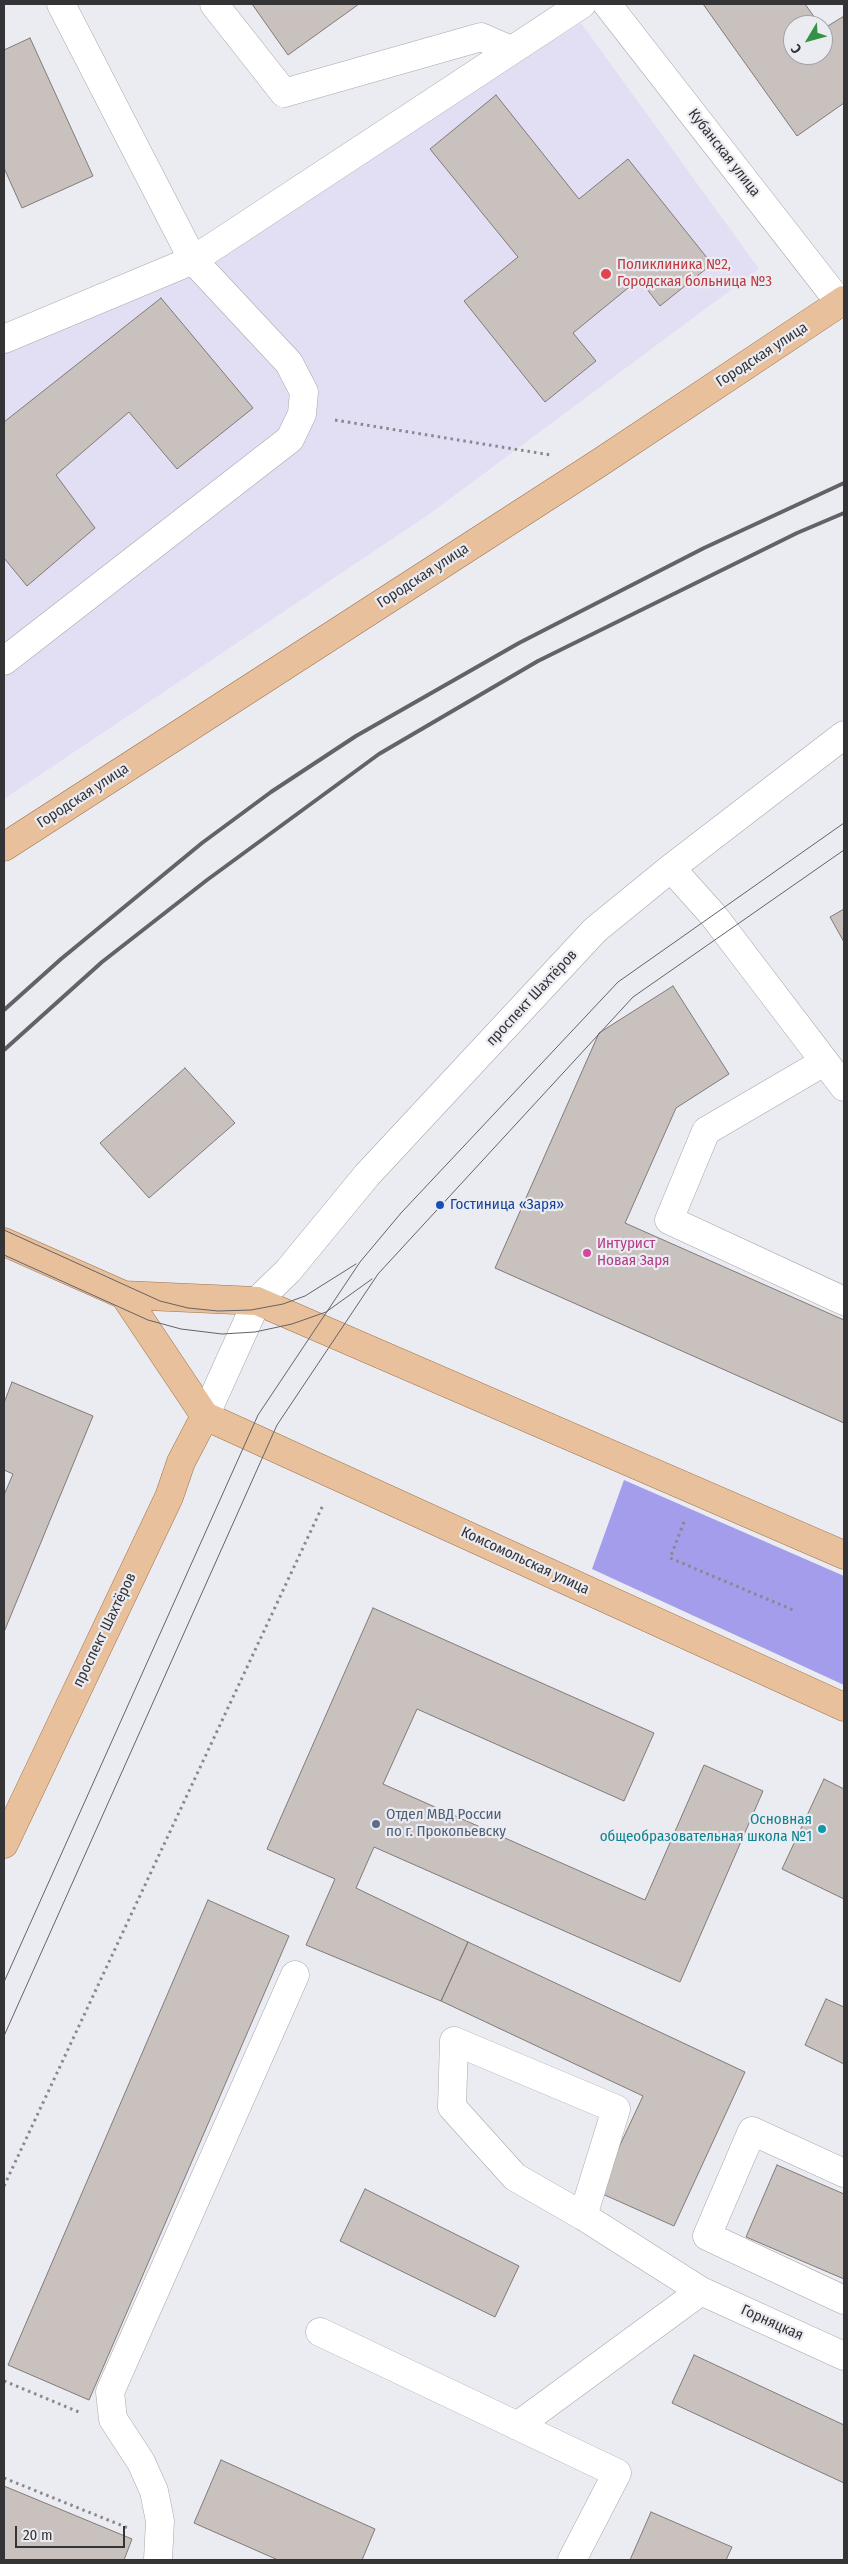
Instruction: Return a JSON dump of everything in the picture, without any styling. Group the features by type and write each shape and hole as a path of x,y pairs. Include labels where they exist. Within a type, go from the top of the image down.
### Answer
{"main road":[{"name":"Городская улица","path":"4,847 599,463 842,302"},
{"path":"4,1242 124,1295 257,1301 844,1555"},
{"path":"124,1295 205,1416"},
{"name":"Комсомольская улица","path":"205,1416 844,1707"},
{"name":"проспект Шахтёров","path":"4,1844 169,1497 182,1462 205,1416"}],"street":[{"path":"4,661 290,439 302,414 304,392 289,363 193,260 61,4"},
{"path":"214,4 284,93 481,37 511,50"},
{"path":"4,339 193,260 582,4"},
{"name":"Кубанская улица","path":"607,4 842,302"},
{"name":"проспект Шахтёров","path":"257,1301 288,1271 367,1175 595,930 844,735"},
{"path":"672,868 713,915 844,1087"},
{"path":"824,1062 706,1131 669,1220 844,1301"},
{"path":"205,1416 257,1301"},
{"path":"160,2551 160,2521 154,2492 141,2462 117,2427 110,2408 110,2392 295,1975"},
{"name":"Горняцкая","path":"583,2216 616,2110 454,2041 452,2107 515,2177 583,2216 700,2291 844,2356"},
{"path":"844,2173 752,2131 707,2236 844,2300"},
{"path":"516,2426 700,2291"},
{"path":"320,2332 617,2473 572,2560"}],"path":[{"path":"302,414 599,463"},
{"path":"4,2186 337,1476"},
{"path":"695,1490 670,1558 793,1610"},
{"path":"4,2381 117,2427"},
{"path":"4,2478 160,2551"}],"shaded area":[{"path":"581,23 759,269 428,515 4,799 4,352 178,277"},
{"path":"624,1480 844,1576 844,1685 592,1569"}],"building":[{"path":"252,4 359,4 288,55"},
{"path":"703,4 805,4 813,15 783,15 783,65 833,65 833,23 844,16 844,103 797,136"},
{"path":"30,38 93,176 22,208 4,168 4,50"},
{"path":"496,95 579,199 628,159 712,264 660,306 639,279 573,333 596,361 545,402 464,301 518,257 430,149"},
{"path":"161,298 253,408 177,469 129,412 56,475 95,528 27,586 4,558 4,422"},
{"path":"844,909 844,942 830,917"},
{"path":"673,986 729,1074 676,1108 625,1223 844,1320 844,1423 495,1268 599,1033"},
{"path":"185,1068 235,1123 149,1198 100,1143"},
{"path":"12,1382 93,1416 4,1632 4,1495 13,1474 4,1470 4,1403"},
{"name":"Отдел МВД России по г. Прокопьевску","path":"373,1608 654,1733 624,1801 417,1709 383,1784 645,1900 704,1765 763,1791 680,1982 374,1847 356,1888 468,1942 441,2001 306,1945 335,1879 267,1849"},
{"name":"Основная общеобразовательная школа №1","path":"824,1779 844,1789 844,1899 782,1869"},
{"path":"208,1900 289,1936 89,2400 8,2365"},
{"path":"468,1942 745,2072 674,2226 598,2192 643,2096 441,2001"},
{"path":"826,1999 844,2007 844,2064 805,2045"},
{"path":"777,2165 844,2194 844,2279 746,2237"},
{"path":"365,2189 519,2266 495,2317 340,2241"},
{"path":"694,2355 844,2425 844,2483 672,2403"},
{"path":"221,2460 375,2529 362,2560 278,2560 194,2523"},
{"path":"4,2486 132,2539 124,2560 4,2560"},
{"path":"651,2512 732,2547 726,2560 630,2560"}],"tram line":[{"path":"4,1982 258,1415 360,1262 401,1213 618,982 844,823"},
{"path":"4,2036 277,1425 378,1274 633,997 844,850"},
{"path":"4,1230 160,1301 188,1308 218,1311 251,1310 283,1304 305,1296 356,1264"},
{"path":"4,1255 148,1320 181,1329 222,1334 255,1332 292,1324 326,1312 372,1279"}],"railway":[{"path":"4,1010 61,959 202,843 271,792 356,736 519,643 704,548 844,483"},
{"path":"4,1050 102,962 207,880 379,754 538,661 797,533 844,513"}],"place":[{"name":"Поликлиника №2, Городская больница №3","path":"606,274"},
{"name":"Гостиница «Заря»","path":"440,1205"},
{"name":"Интурист Новая Заря","path":"587,1253"},
{"name":"Отдел МВД России по г. Прокопьевску","path":"376,1824"},
{"name":"Основная общеобразовательная школа №1","path":"822,1829"}]}
